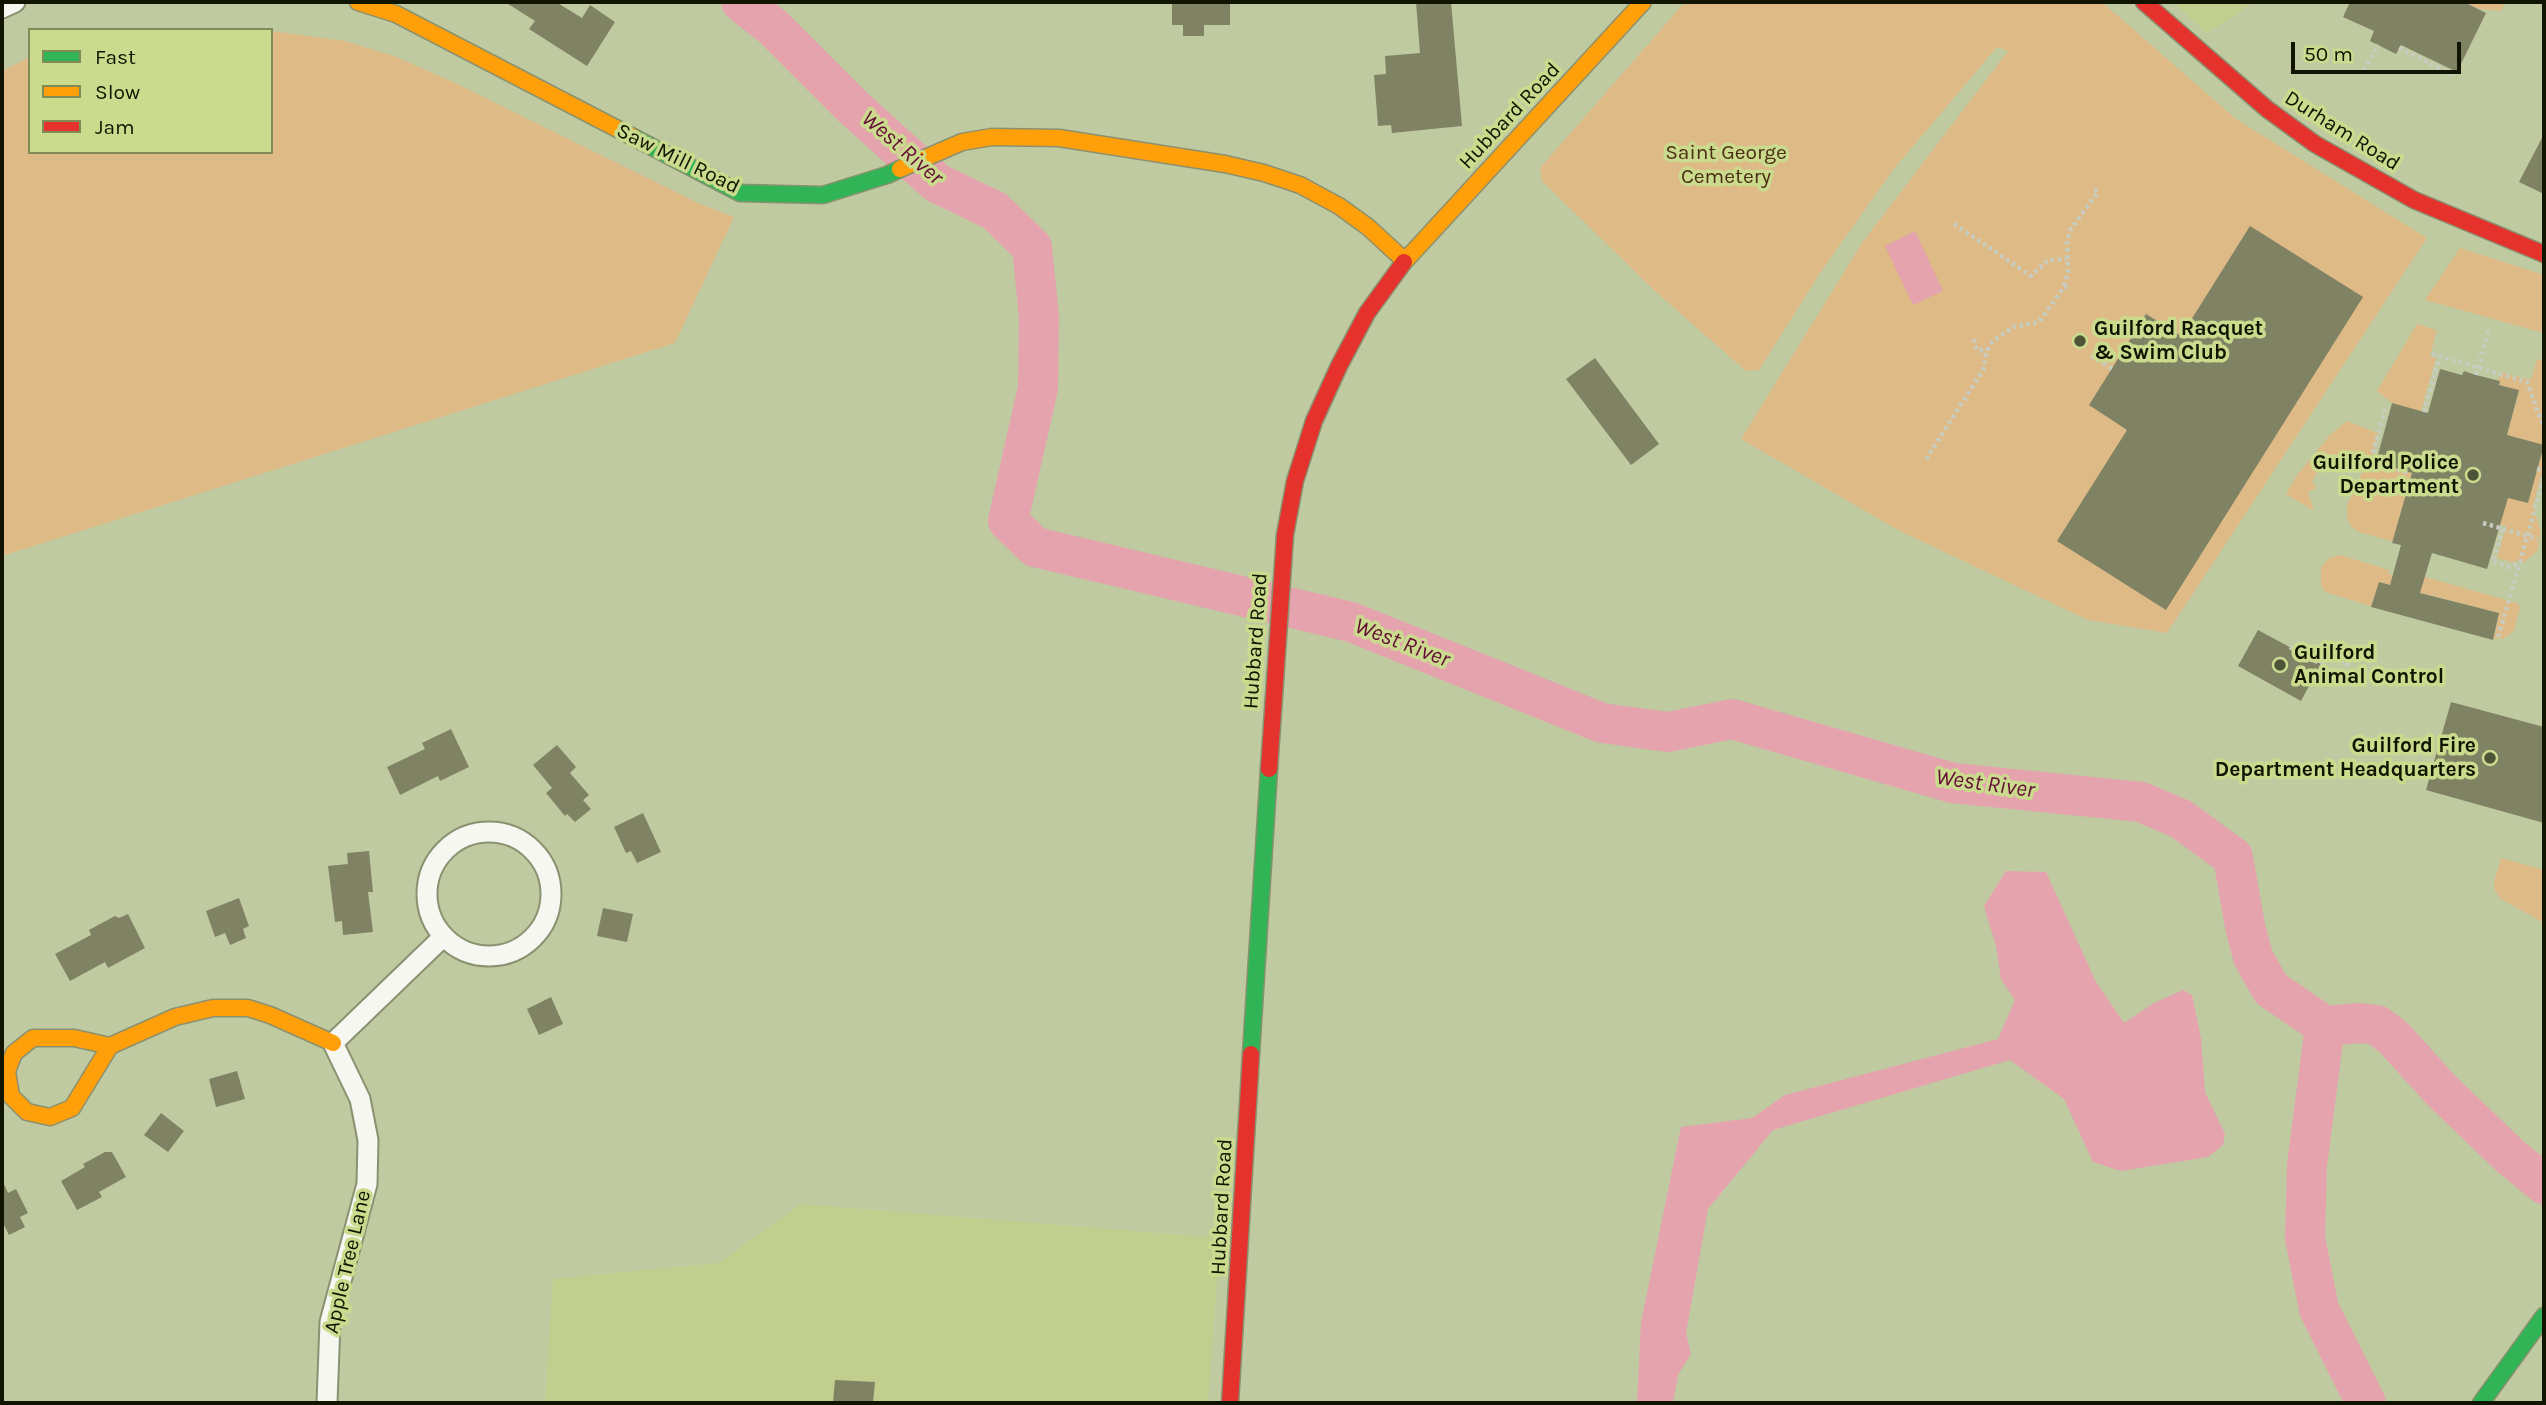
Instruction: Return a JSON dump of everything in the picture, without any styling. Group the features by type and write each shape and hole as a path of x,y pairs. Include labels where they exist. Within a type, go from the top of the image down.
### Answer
{"main road":[{"name":"Saw Mill Road","path":"358,2 396,14 740,194 822,195 887,175 962,142 992,137 1059,138 1251,170 1300,185 1336,204 1368,227 1405,261"},
{"name":"Hubbard Road","path":"1230,1403 1276,649 1285,535 1295,481 1314,422 1367,313 1405,261 1643,2"},
{"name":"Durham Road","path":"2144,2 2267,109 2315,144 2414,200 2544,254"},
{"path":"110,1046 74,1038 33,1038 14,1053 7,1071 11,1096 27,1112 50,1117 72,1108 110,1046 175,1017 213,1008 248,1008 271,1015 333,1044"},
{"path":"2481,1403 2543,1317"}],"street":[{"path":"2,8 15,2"},
{"path":"496,831 519,838 540,856 551,883 550,910 539,932 519,949 489,957 462,951 443,937 432,921 426,889 432,867 448,846 473,833 496,831"},
{"path":"333,1044 443,937"},
{"name":"Apple Tree Lane","path":"327,1403 330,1322 367,1184 368,1140 360,1099 333,1044"}],"path":[{"path":"2364,70 2378,45"},
{"path":"2399,48 2453,75 2454,71"},
{"path":"1926,459 1983,370 1987,351 1993,341 2005,331 2040,323 2066,286 2067,241 2071,229 2098,192 2092,187"},
{"path":"1954,223 2031,276 2048,260 2067,259"},
{"path":"2476,375 2489,329"},
{"path":"1974,339 1977,349 1987,351"},
{"path":"2432,354 2527,382 2544,428"},
{"path":"2091,356 2112,369"},
{"path":"2424,412 2439,356"},
{"path":"2370,463 2385,409"},
{"path":"2359,464 2370,463 2409,473"},
{"path":"2537,469 2544,471"},
{"path":"2498,636 2544,477"},
{"path":"2483,523 2538,539"},
{"path":"2503,529 2493,562 2511,567 2520,562"},
{"path":"2290,647 2321,664 2327,653 2347,663 2352,690"}],"shaded area":[{"path":"2173,2 2254,2 2207,33"},
{"path":"1915,231 1943,291 1913,305 1885,246"},
{"path":"2006,871 2046,872 2096,982 2124,1023 2154,1003 2183,990 2192,995 2201,1038 2205,1092 2225,1134 2223,1145 2208,1157 2121,1171 2093,1162 2064,1099 2010,1060 1773,1130 1708,1209 1686,1333 1691,1354 1678,1375 1673,1403 1637,1403 1641,1322 1681,1127 1752,1118 1785,1095 1998,1039 2015,1000 2001,979 1996,946 1984,906"},
{"path":"801,1204 1220,1238 1208,1403 545,1403 553,1279 719,1263"}],"green space":[{"name":"Guilford Racquet & Swim Club","path":"1685,2 2102,2 2236,119 2427,238 2167,633 2088,620 1898,530 1741,439 1862,243 2008,51 1997,47 1893,170 1822,270 1759,370 1746,371 1655,291 1542,181 1540,168"},
{"path":"2464,2 2505,2 2501,11 2479,9"},
{"path":"273,31 345,41 394,56 451,81 698,203 734,217 675,343 2,556 2,71 28,58 28,154 273,154"},
{"path":"2460,248 2544,275 2544,333 2425,300"},
{"path":"2417,324 2437,330 2430,356 2436,358 2421,411 2392,403 2377,391"},
{"path":"2537,359 2544,361 2544,465 2533,505 2541,533 2537,551 2523,563 2512,562 2497,558 2506,526 2484,519 2519,391 2499,385 2498,381 2500,372 2531,380"},
{"path":"2347,421 2378,433 2372,457 2358,455 2352,465 2344,469 2321,464 2312,482 2317,488 2308,492 2314,511 2286,494 2297,475 2330,435"},
{"path":"2376,462 2412,473 2393,541 2358,532 2347,518 2347,505 2367,463"},
{"path":"2340,555 2389,570 2389,574 2425,577 2517,603 2520,607 2514,631 2503,639 2494,638 2499,613 2380,582 2371,606 2325,592 2321,585 2321,568 2329,558"},
{"path":"2501,858 2544,870 2544,923 2501,899 2495,891 2494,882"}],"building":[{"path":"505,2 556,2 582,18 590,5 615,22 587,66 529,29 535,21"},
{"path":"1172,2 1230,2 1230,25 1204,25 1204,36 1183,36 1183,25 1172,25"},
{"path":"1416,2 1451,2 1462,126 1392,133 1391,125 1378,126 1374,75 1386,74 1385,56 1420,53"},
{"path":"2350,2 2464,2 2486,13 2457,72 2401,45 2396,54 2370,41 2374,31 2343,17"},
{"path":"2544,134 2544,194 2519,182"},
{"name":"Guilford Racquet & Swim Club","path":"2250,226 2363,297 2166,610 2057,541 2127,430 2089,405 2146,314 2181,336"},
{"path":"1595,358 1659,444 1631,465 1566,379"},
{"name":"Guilford Police Department","path":"2440,369 2462,375 2464,371 2500,381 2499,385 2519,390 2507,435 2544,445 2528,503 2508,498 2487,569 2432,553 2420,593 2499,613 2493,640 2371,607 2379,582 2390,585 2401,545 2392,543 2412,473 2376,462 2392,403 2428,413"},
{"name":"Guilford Animal Control","path":"2258,630 2321,664 2301,701 2238,666"},
{"name":"Guilford Fire Department Headquarters","path":"2451,702 2544,727 2544,823 2426,790"},
{"path":"451,729 469,767 440,781 438,776 400,795 387,767 425,749 422,743"},
{"path":"557,745 576,767 570,773 589,795 583,800 591,809 575,822 567,814 565,816 546,793 552,788 533,765"},
{"path":"643,813 661,852 637,863 631,851 626,853 614,827"},
{"path":"369,851 373,892 368,892 373,932 343,935 342,921 335,922 328,866 348,864 347,853"},
{"path":"239,898 249,926 243,929 246,938 230,945 225,933 215,937 206,911"},
{"path":"603,908 633,914 627,942 597,936"},
{"path":"128,914 145,948 108,968 105,962 70,981 55,954 91,935 89,930 115,916 119,918"},
{"path":"551,997 563,1024 539,1035 527,1009"},
{"path":"237,1071 245,1099 216,1107 209,1079"},
{"path":"161,1113 184,1131 168,1152 144,1135"},
{"path":"105,1152 112,1152 126,1177 99,1192 102,1197 77,1210 61,1181"},
{"path":"2,1180 8,1193 16,1189 28,1213 20,1217 25,1227 9,1235 4,1225 2,1226"},
{"path":"835,1380 875,1382 873,1403 833,1403"}],"waterway":[{"name":"West River","path":"741,2 773,27 853,107 937,183 995,211 1032,247 1039,317 1038,388 1008,521 1035,547 1351,622 1602,723 1668,732 1732,719 1953,783 2141,802 2181,819 2233,857 2253,957 2271,989 2325,1026"},
{"path":"2325,1026 2360,1023 2377,1025 2394,1038 2442,1091 2511,1157 2544,1184"},
{"path":"2325,1026 2307,1165 2305,1238 2319,1309 2366,1403"}],"traffic: fast":[{"path":"633,137 740,193 823,195 900,169"},
{"path":"1251,1054 1269,769"},
{"path":"2481,1403 2544,1316"}],"traffic: slow":[{"path":"358,2 396,14 633,137"},
{"path":"1404,262 1643,2"},
{"path":"900,169 962,142 992,137 1059,138 1225,164 1300,185 1339,206 1368,227 1405,261"},
{"path":"110,1046 72,1108 50,1117 27,1112 11,1096 7,1071 14,1053 33,1038 74,1038 110,1046 175,1017 213,1008 248,1008 333,1043"}],"traffic: jam":[{"path":"2144,2 2267,109 2315,144 2414,200 2544,254"},
{"path":"1269,769 1285,535 1295,481 1314,421 1339,366 1367,313 1404,262"},
{"path":"1230,1403 1251,1054"}],"place":[{"name":"Guilford Racquet & Swim Club","path":"2080,341"},
{"name":"Guilford Police Department","path":"2473,475"},
{"name":"Guilford Animal Control","path":"2280,665"},
{"name":"Guilford Fire Department Headquarters","path":"2490,758"}],"park label":[{"name":"Saint George Cemetery","path":"1726,165"}]}
